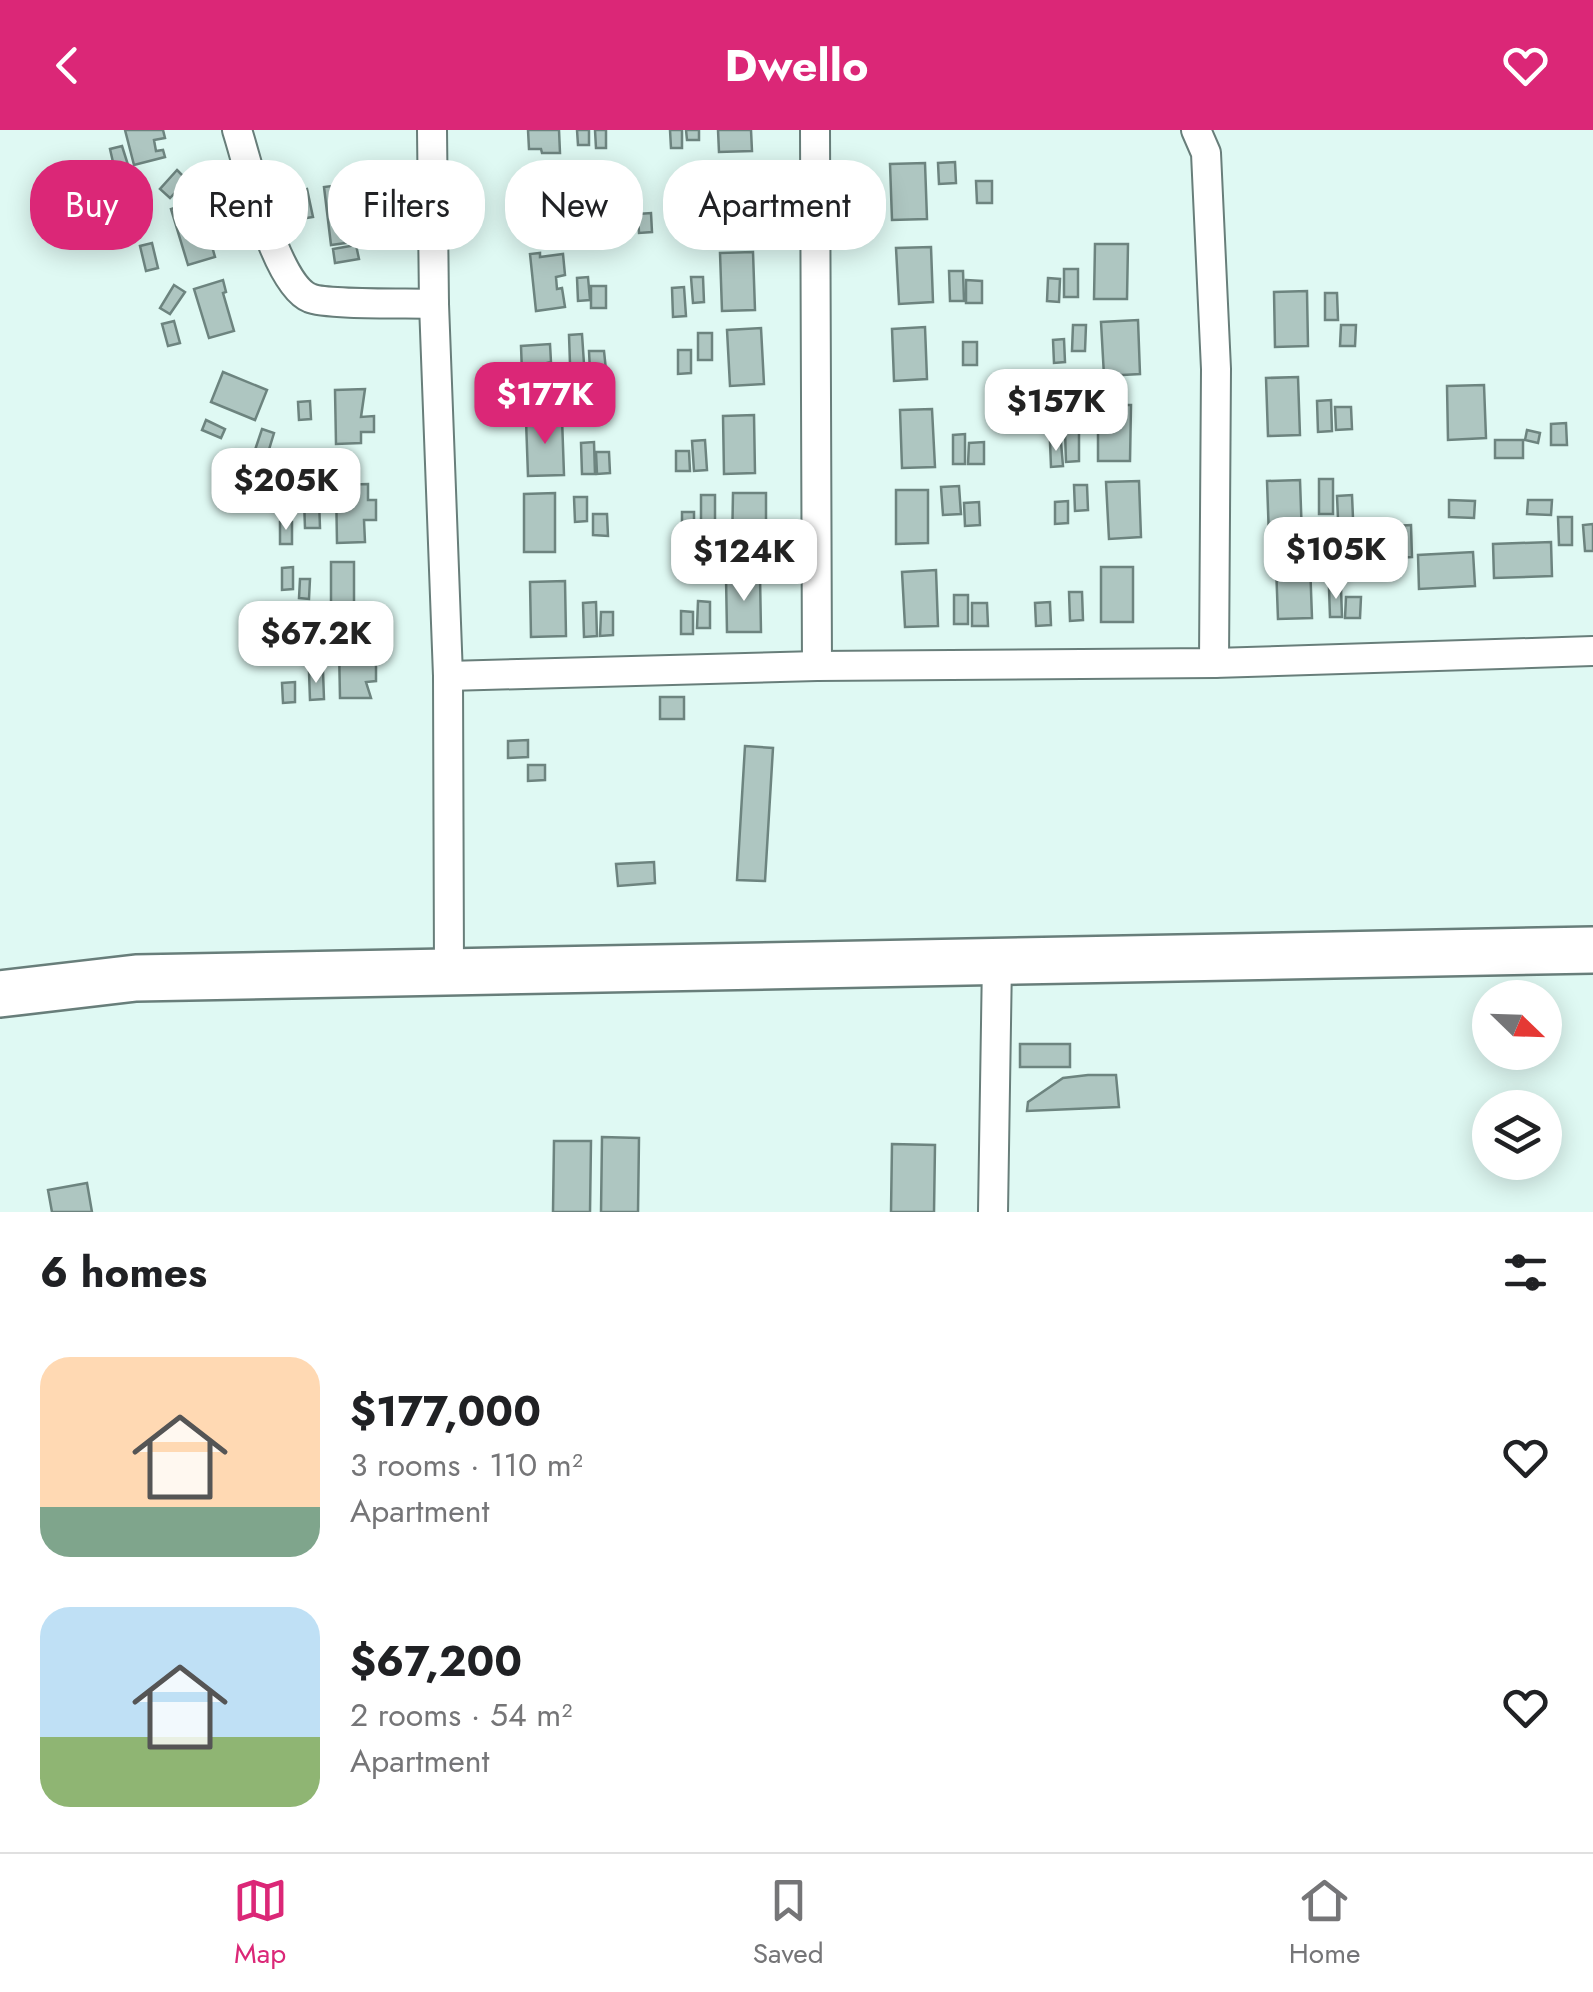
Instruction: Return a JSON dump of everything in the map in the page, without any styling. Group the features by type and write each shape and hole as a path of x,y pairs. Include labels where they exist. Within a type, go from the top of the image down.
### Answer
{"highway":[{"path":"0,994 136,978 1593,950"}],"street":[{"path":"237,130 279,263 294,286 311,299 434,304"},
{"path":"432,130 434,304 448,676 449,972"},
{"path":"815,130 816,666"},
{"path":"1196,130 1206,153 1216,369 1214,663"},
{"path":"448,676 816,666 1214,663 1593,651"},
{"path":"993,1212 998,961"}],"building":[{"path":"125,130 163,130 165,138 154,140 156,151 163,150 165,157 133,160"},
{"path":"528,130 559,130 560,153 529,149"},
{"path":"577,130 589,130 589,145 578,145"},
{"path":"595,130 606,130 606,148 596,148"},
{"path":"670,130 682,130 682,148 671,148"},
{"path":"686,130 699,130 699,140 687,140"},
{"path":"718,130 751,130 752,151 719,152"},
{"path":"122,146 126,160 112,160 110,149"},
{"path":"955,162 956,183 939,184 938,163"},
{"path":"925,163 927,219 892,220 890,164"},
{"path":"173,174 173,195 170,198 160,189"},
{"path":"976,181 992,181 992,203 977,203"},
{"path":"328,186 328,220 324,187"},
{"path":"651,213 652,232 643,233 643,214"},
{"path":"1095,244 1128,244 1127,299 1094,299"},
{"path":"153,247 158,268 146,271 141,250"},
{"path":"931,247 933,302 899,304 896,248"},
{"path":"183,250 213,250 215,257 188,265"},
{"path":"333,250 357,250 359,259 335,263"},
{"path":"753,252 755,310 722,311 720,253"},
{"path":"540,253 540,257 563,254 565,275 556,277 565,307 536,311 530,254"},
{"path":"1064,269 1078,269 1078,297 1064,297"},
{"path":"949,271 963,271 964,301 950,301"},
{"path":"588,277 590,300 578,301 577,278"},
{"path":"691,277 703,277 704,302 693,303"},
{"path":"1048,278 1060,279 1059,302 1047,301"},
{"path":"223,280 234,331 209,338 194,289"},
{"path":"966,280 982,281 982,303 966,303"},
{"path":"174,285 185,292 170,314 160,308"},
{"path":"591,286 606,286 606,308 591,308"},
{"path":"684,287 686,316 673,317 672,288"},
{"path":"1307,291 1308,346 1275,347 1274,292"},
{"path":"1325,293 1337,293 1338,320 1325,320"},
{"path":"1138,320 1140,374 1104,376 1101,322"},
{"path":"174,321 180,343 168,346 162,324"},
{"path":"1073,325 1086,325 1085,351 1072,351"},
{"path":"1341,325 1356,325 1355,346 1340,346"},
{"path":"925,327 927,379 894,381 892,329"},
{"path":"761,328 764,384 730,386 727,330"},
{"path":"698,333 712,333 712,360 698,360"},
{"path":"582,334 584,364 570,364 569,335"},
{"path":"1064,339 1065,362 1054,363 1053,340"},
{"path":"963,342 977,342 977,365 963,365"},
{"path":"550,344 548,397 519,398 521,346"},
{"path":"678,350 691,350 691,373 678,374"},
{"path":"589,351 604,351 606,370 590,371"},
{"path":"223,372 267,390 255,420 211,402"},
{"path":"1298,377 1300,435 1268,436 1266,378"},
{"path":"1484,385 1486,438 1448,440 1447,386"},
{"path":"365,389 361,417 374,416 374,432 361,432 361,443 336,444 335,390"},
{"path":"1331,400 1332,431 1318,432 1317,401"},
{"path":"310,401 311,419 299,420 298,402"},
{"path":"1098,405 1131,405 1130,461 1098,461"},
{"path":"1335,407 1351,407 1352,429 1336,430"},
{"path":"932,409 935,467 902,468 900,410"},
{"path":"754,415 755,473 724,474 723,416"},
{"path":"562,418 564,475 528,476 526,420"},
{"path":"206,420 225,429 221,438 202,430"},
{"path":"1566,423 1567,445 1551,445 1551,424"},
{"path":"262,429 274,433 264,466 251,462"},
{"path":"1527,430 1540,433 1538,443 1525,440"},
{"path":"1065,431 1079,431 1079,461 1066,462"},
{"path":"965,434 965,464 953,464 953,435"},
{"path":"705,440 707,470 694,471 692,441"},
{"path":"1495,440 1523,440 1523,458 1495,458"},
{"path":"594,442 595,474 582,474 581,443"},
{"path":"984,442 984,464 968,464 969,443"},
{"path":"1050,442 1061,442 1063,466 1051,467"},
{"path":"334,450 335,465 312,467 312,452"},
{"path":"676,451 689,451 690,471 676,471"},
{"path":"596,452 609,452 610,473 597,474"},
{"path":"1319,479 1333,479 1333,514 1319,514"},
{"path":"1300,480 1302,537 1269,538 1267,481"},
{"path":"1139,481 1141,537 1109,539 1106,482"},
{"path":"368,484 368,500 376,500 376,520 364,520 365,542 337,543 336,485"},
{"path":"1074,485 1087,485 1088,510 1075,511"},
{"path":"959,486 961,514 943,515 941,487"},
{"path":"896,490 928,490 928,543 896,544"},
{"path":"555,493 555,552 524,552 524,494"},
{"path":"733,493 766,493 766,548 732,548"},
{"path":"701,495 715,495 715,524 701,523"},
{"path":"1352,495 1353,518 1338,519 1337,496"},
{"path":"574,497 587,497 587,521 575,522"},
{"path":"319,499 320,528 305,528 304,500"},
{"path":"1449,500 1475,501 1474,518 1449,517"},
{"path":"1528,500 1552,500 1551,515 1527,514"},
{"path":"1068,501 1068,523 1055,524 1055,502"},
{"path":"979,502 980,525 965,526 964,503"},
{"path":"682,512 694,512 694,534 682,534"},
{"path":"593,514 607,514 608,536 593,535"},
{"path":"1558,517 1572,517 1572,545 1559,545"},
{"path":"280,522 292,522 292,544 280,544"},
{"path":"1593,524 1593,551 1585,551 1583,525"},
{"path":"1411,525 1412,557 1395,558 1393,526"},
{"path":"1551,542 1552,576 1494,578 1493,544"},
{"path":"1473,552 1475,586 1419,589 1418,555"},
{"path":"331,562 354,562 354,615 331,615"},
{"path":"1310,563 1312,618 1278,619 1276,565"},
{"path":"293,567 293,589 282,590 282,568"},
{"path":"1101,567 1133,567 1133,622 1101,622"},
{"path":"936,570 938,626 905,627 902,572"},
{"path":"760,576 761,632 727,632 726,577"},
{"path":"300,579 310,579 309,599 299,598"},
{"path":"565,581 566,636 531,637 530,582"},
{"path":"1329,588 1341,588 1342,617 1330,617"},
{"path":"1069,592 1082,592 1083,620 1070,621"},
{"path":"954,595 968,595 968,624 954,624"},
{"path":"1346,597 1361,597 1360,618 1345,618"},
{"path":"698,601 710,602 710,628 697,628"},
{"path":"596,602 597,636 584,637 583,603"},
{"path":"1050,602 1051,625 1036,626 1035,603"},
{"path":"972,603 987,603 988,626 972,626"},
{"path":"681,611 693,612 693,634 681,634"},
{"path":"601,612 613,612 613,635 600,636"},
{"path":"364,646 364,664 376,664 376,681 366,682 371,698 340,698 339,647"},
{"path":"323,671 324,699 310,700 309,672"},
{"path":"295,682 295,702 283,703 282,683"},
{"path":"660,697 684,697 684,719 660,719"},
{"path":"528,740 528,757 508,758 508,741"},
{"path":"745,746 773,748 765,881 737,880"},
{"path":"528,765 545,765 545,780 528,781"},
{"path":"654,862 655,883 618,886 616,864"},
{"path":"1020,1044 1070,1044 1070,1067 1020,1067"},
{"path":"1116,1075 1119,1107 1027,1111 1028,1102 1063,1078"},
{"path":"602,1137 639,1138 638,1212 601,1212"},
{"path":"554,1141 591,1141 590,1212 553,1212"},
{"path":"892,1144 935,1145 934,1212 891,1212"},
{"path":"87,1183 92,1212 52,1212 48,1190"}]}
